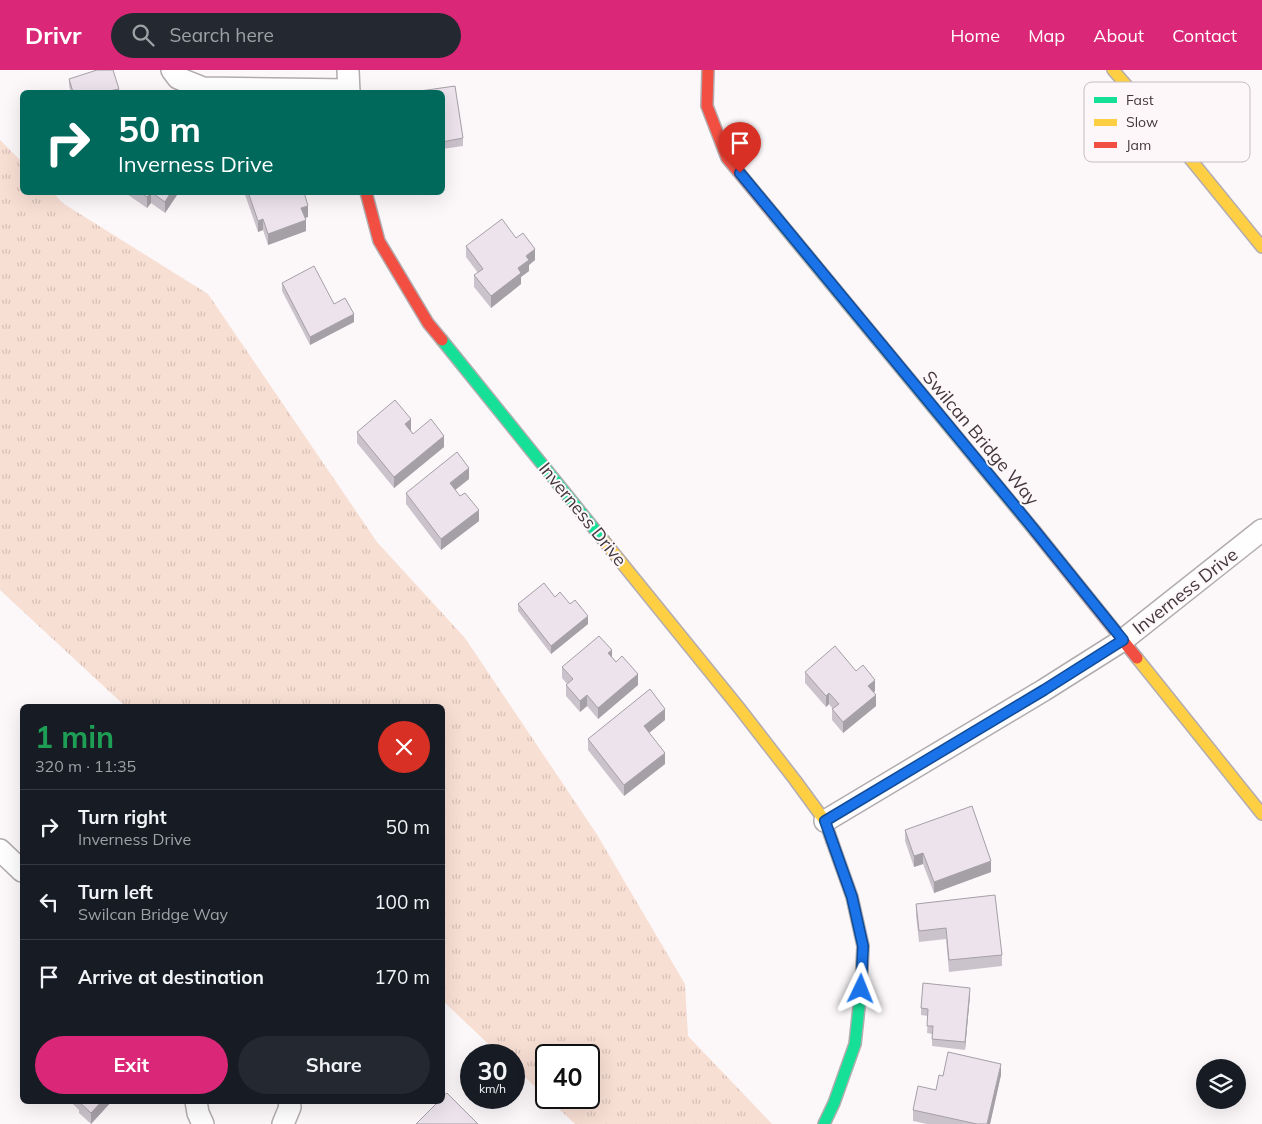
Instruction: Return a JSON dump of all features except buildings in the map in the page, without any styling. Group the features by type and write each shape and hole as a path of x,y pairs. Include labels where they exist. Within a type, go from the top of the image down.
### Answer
{"street":[{"path":"172,70 178,78 204,88 348,84"},
{"name":"Swilcan Bridge Way","path":"708,70 708,106 728,158 1028,522 1262,814"},
{"path":"1113,70 1124,82"},
{"path":"1193,162 1262,247"},
{"name":"Inverness Drive","path":"367,195 379,241 428,323 740,710 825,821 852,897 863,946 861,989 855,1044 834,1103 824,1124"},
{"name":"Inverness Drive","path":"825,821 1044,690 1123,640 1262,530"},
{"path":"0,850 20,869"},
{"path":"196,1104 203,1124"},
{"path":"284,1124 290,1104"}],"green space":[{"path":"0,140 20,160 20,195 55,195 64,204 208,294 377,542 465,638 596,833 685,984 688,1036 772,1124 575,1124 559,1109 600,1109 600,1044 535,1044 535,1087 525,1077 525,1044 488,1044 445,1003 445,704 123,704 0,590"}],"traffic: fast":[{"path":"775,216 1035,531"},
{"path":"442,340 604,541"},
{"path":"824,1124 834,1103 855,1044 861,989 863,946 852,897 832,841"}],"traffic: slow":[{"path":"1113,70 1124,82"},
{"path":"1193,162 1262,247"},
{"path":"604,541 795,780 825,821 832,841"},
{"path":"1137,658 1262,814"}],"traffic: jam":[{"path":"708,70 707,106 727,158 775,216"},
{"path":"367,195 379,241 428,323 442,340"},
{"path":"1035,531 1137,658"}],"route":[{"path":"740,173 1123,640 1044,690 825,821 852,897 863,946 861,989"}]}
